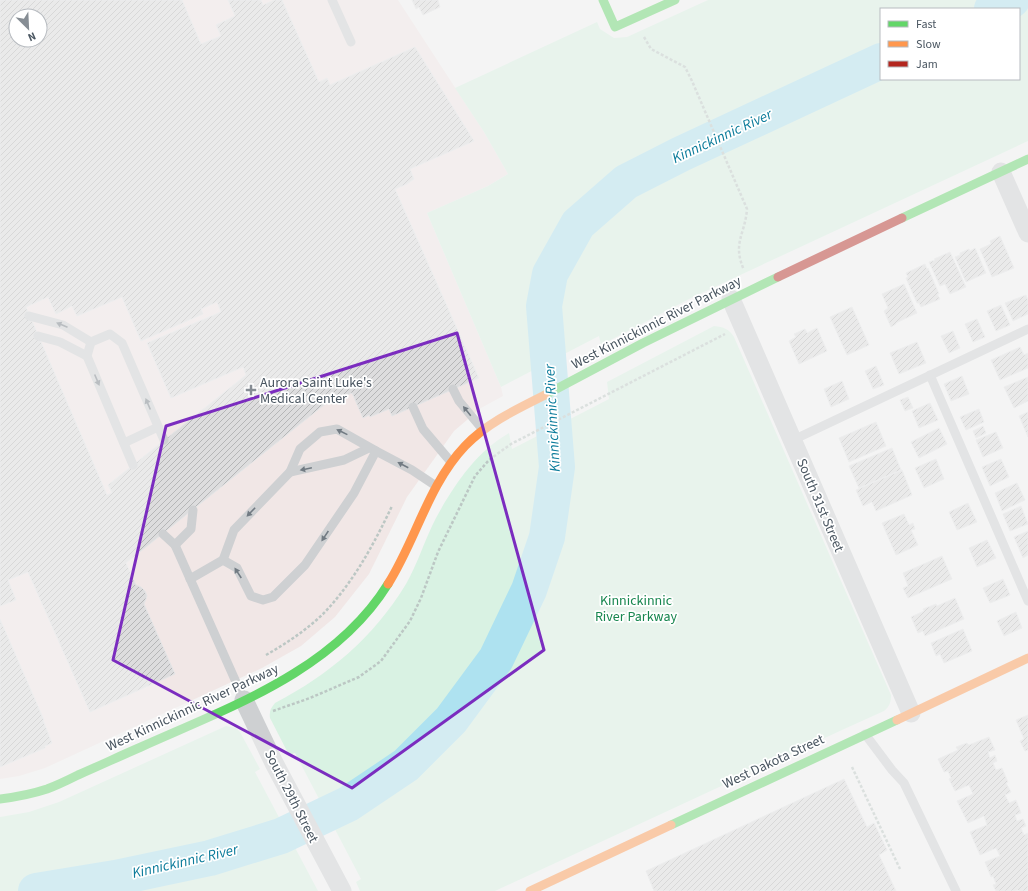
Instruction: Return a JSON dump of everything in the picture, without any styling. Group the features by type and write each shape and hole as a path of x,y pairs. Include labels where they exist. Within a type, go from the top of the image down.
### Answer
{"street":[{"path":"603,0 615,27 675,0"},
{"name":"West Kinnickinnic River Parkway","path":"0,799 47,789 244,700 285,679 331,648 356,625 382,594 400,563 425,505 436,486 451,462 464,446 482,430 505,416 731,299 1028,159"},
{"path":"1001,172 1028,233"},
{"name":"South 31st Street","path":"731,299 911,713"},
{"name":"West Dakota Street","path":"530,891 1028,658"},
{"name":"South 29th Street","path":"244,700 274,762 341,890"}],"lane":[{"path":"332,0 352,42"},
{"path":"29,316 62,325 91,342"},
{"path":"793,440 1028,329"},
{"path":"91,342 110,334 122,342 164,440"},
{"path":"38,336 60,342 87,356"},
{"path":"91,342 87,356 133,465"},
{"path":"930,375 1028,602"},
{"path":"453,389 459,401 482,430"},
{"path":"413,407 423,429 451,462"},
{"path":"124,443 158,427"},
{"path":"190,580 223,560 234,530 290,472 300,449 320,432 337,429 412,470 436,486"},
{"path":"290,472 344,460 372,449"},
{"path":"223,560 237,568 251,596 263,600 273,597 305,565 354,493 372,449"},
{"path":"175,545 191,529 193,510"},
{"path":"163,534 175,545 244,700"},
{"path":"864,734 904,783 956,891"}],"path":[{"path":"641,31 651,49 685,67 744,201 747,209 738,255 744,270"},
{"path":"511,444 716,338 731,332"},
{"path":"266,655 293,639 324,612 343,591 366,558 392,506"},
{"path":"852,767 900,869"}],"highlighted area":[{"path":"457,333 544,650 352,788 113,660 166,426"}],"shaded area":[{"name":"Aurora Saint Luke's Medical Center","path":"0,0 398,0 484,132 508,174 488,186 427,213 501,387 503,396 481,408 454,431 407,497 369,574 335,617 301,646 262,668 45,768 19,776 0,779"}],"green space":[{"path":"708,0 1028,0 1028,141 693,297 601,345 599,336 501,387 427,213 488,186 508,174 484,132 455,88 597,22 600,29 614,38 627,37"},
{"name":"Kinnickinnic River Parkway","path":"714,326 726,329 734,337 891,695 889,706 884,711 495,891 360,891 356,882 361,879 295,753 289,755 270,718 272,706 332,667 365,638 406,584 432,526 450,493 467,470 486,450 509,433 512,449 609,399 607,382"},
{"path":"226,726 236,728 240,732 260,769 255,772 318,891 0,891 0,817 29,812 59,802"}],"building":[{"name":"Aurora Saint Luke's Medical Center","path":"0,0 182,0 201,44 221,36 216,25 235,16 228,0 261,0 263,5 274,0 282,0 319,82 327,78 330,85 415,47 474,141 410,169 414,179 395,189 479,378 392,416 389,409 370,417 369,415 363,418 352,393 324,405 126,563 136,585 145,591 147,596 144,604 175,674 90,712 28,572 8,580 16,600 0,606","holes":["48,297 56,314 72,306 77,316 122,297 141,341 203,314 201,309 217,302 221,312 147,343 171,398 243,367 246,375 108,485 112,493 107,495 26,307"]},
{"path":"412,0 438,0 440,7 423,15 419,7 416,9"},
{"path":"1000,236 1014,268 992,277 980,249 991,244 990,241"},
{"path":"975,248 986,273 966,282 955,257 960,255 960,253 969,249 970,251"},
{"path":"950,252 966,287 950,294 945,284 940,286 929,262"},
{"path":"925,264 940,299 921,307 919,303 917,303 906,278 908,277 906,273"},
{"path":"904,284 917,313 891,327 884,311 888,308 882,294"},
{"path":"1026,295 1028,300 1028,314 1013,321 1005,303"},
{"path":"1001,305 1010,325 996,331 987,311"},
{"path":"852,307 869,345 847,355 830,317"},
{"path":"977,319 985,337 973,342 965,324"},
{"path":"817,328 827,351 799,364 789,341 796,337 794,334 805,329 807,333"},
{"path":"953,331 960,348 949,353 941,336"},
{"path":"917,342 926,363 899,374 890,353"},
{"path":"1020,347 1024,355 1028,353 1028,368 1000,380 991,360"},
{"path":"876,366 884,385 873,389 865,371"},
{"path":"962,376 969,394 951,401 944,384"},
{"path":"1028,377 1028,401 1014,408 1004,387"},
{"path":"842,381 849,399 831,407 824,389"},
{"path":"908,397 913,408 905,411 900,400"},
{"path":"930,403 938,420 919,428 912,411"},
{"path":"979,409 984,422 966,430 960,417"},
{"path":"1028,412 1028,437 1019,416"},
{"path":"876,422 886,446 849,462 839,438"},
{"path":"983,426 986,433 976,438 973,431"},
{"path":"939,428 947,444 919,458 911,442"},
{"path":"996,432 1003,448 983,457 976,440"},
{"path":"892,448 901,470 859,488 849,466"},
{"path":"936,459 944,479 924,488 915,468"},
{"path":"1001,459 1009,477 990,486 982,467"},
{"path":"902,470 912,495 876,511 872,502 863,506 856,490"},
{"path":"1017,483 1025,500 1002,511 995,493"},
{"path":"968,503 977,522 957,530 949,512"},
{"path":"1021,506 1028,524 1010,531 1003,514"},
{"path":"904,514 909,525 913,523 915,529 911,530 918,545 896,555 882,523"},
{"path":"1028,531 1028,555 1023,558 1014,537"},
{"path":"987,540 996,558 977,567 969,548"},
{"path":"942,556 952,579 908,598 903,588 908,586 903,573"},
{"path":"1003,579 1010,595 990,603 983,588"},
{"path":"955,598 964,619 925,636 923,631 918,633 911,617 924,611 923,609 936,604 937,606"},
{"path":"1016,612 1022,628 1004,636 997,621"},
{"path":"0,619 44,720 52,743 45,746 45,748 0,767"},
{"path":"963,629 972,651 944,663 940,654 936,656 931,643"},
{"path":"1028,715 1028,750 1025,751 1020,741 1024,739 1016,720"},
{"path":"989,737 995,750 988,752 990,758 995,755 997,761 993,763 996,770 1002,768 1008,782 1006,783 1011,792 1005,795 1009,803 1016,800 1021,813 1015,815 1017,821 1023,819 1026,826 1021,828 1024,835 1028,833 1028,890 1025,891 996,891 993,885 996,884 993,876 991,877 985,862 1000,856 996,848 980,855 970,832 987,825 984,816 968,823 957,801 973,794 969,785 955,791 949,779 951,778 948,771 944,772 938,759 958,750 956,747 967,743 969,745"},
{"path":"844,779 867,827 874,823 887,850 879,855 896,891 654,891 646,871"}],"waterway":[{"name":"Kinnickinnic River","path":"994,8 1012,0"},
{"name":"Kinnickinnic River","path":"36,891 115,878 210,858 281,836 348,804 406,765 451,720 496,659 529,590 547,537 557,467 544,306 550,274 578,224 626,182 681,154 880,61"}],"traffic: fast":[{"path":"603,0 615,27 675,0"},
{"path":"902,218 1028,159"},
{"path":"545,395 643,343 778,277"},
{"path":"0,799 30,794 55,786 210,717 278,683 310,663 339,641 366,614 388,584"},
{"path":"671,825 897,720"}],"traffic: slow":[{"path":"388,584 407,549 432,495 452,461 465,446 483,430 503,417 545,395"},
{"path":"897,720 1028,658"},
{"path":"530,891 671,825"}],"traffic: jam":[{"path":"778,277 902,218"}],"place":[{"name":"Aurora Saint Luke's Medical Center","path":"251,390"}]}
